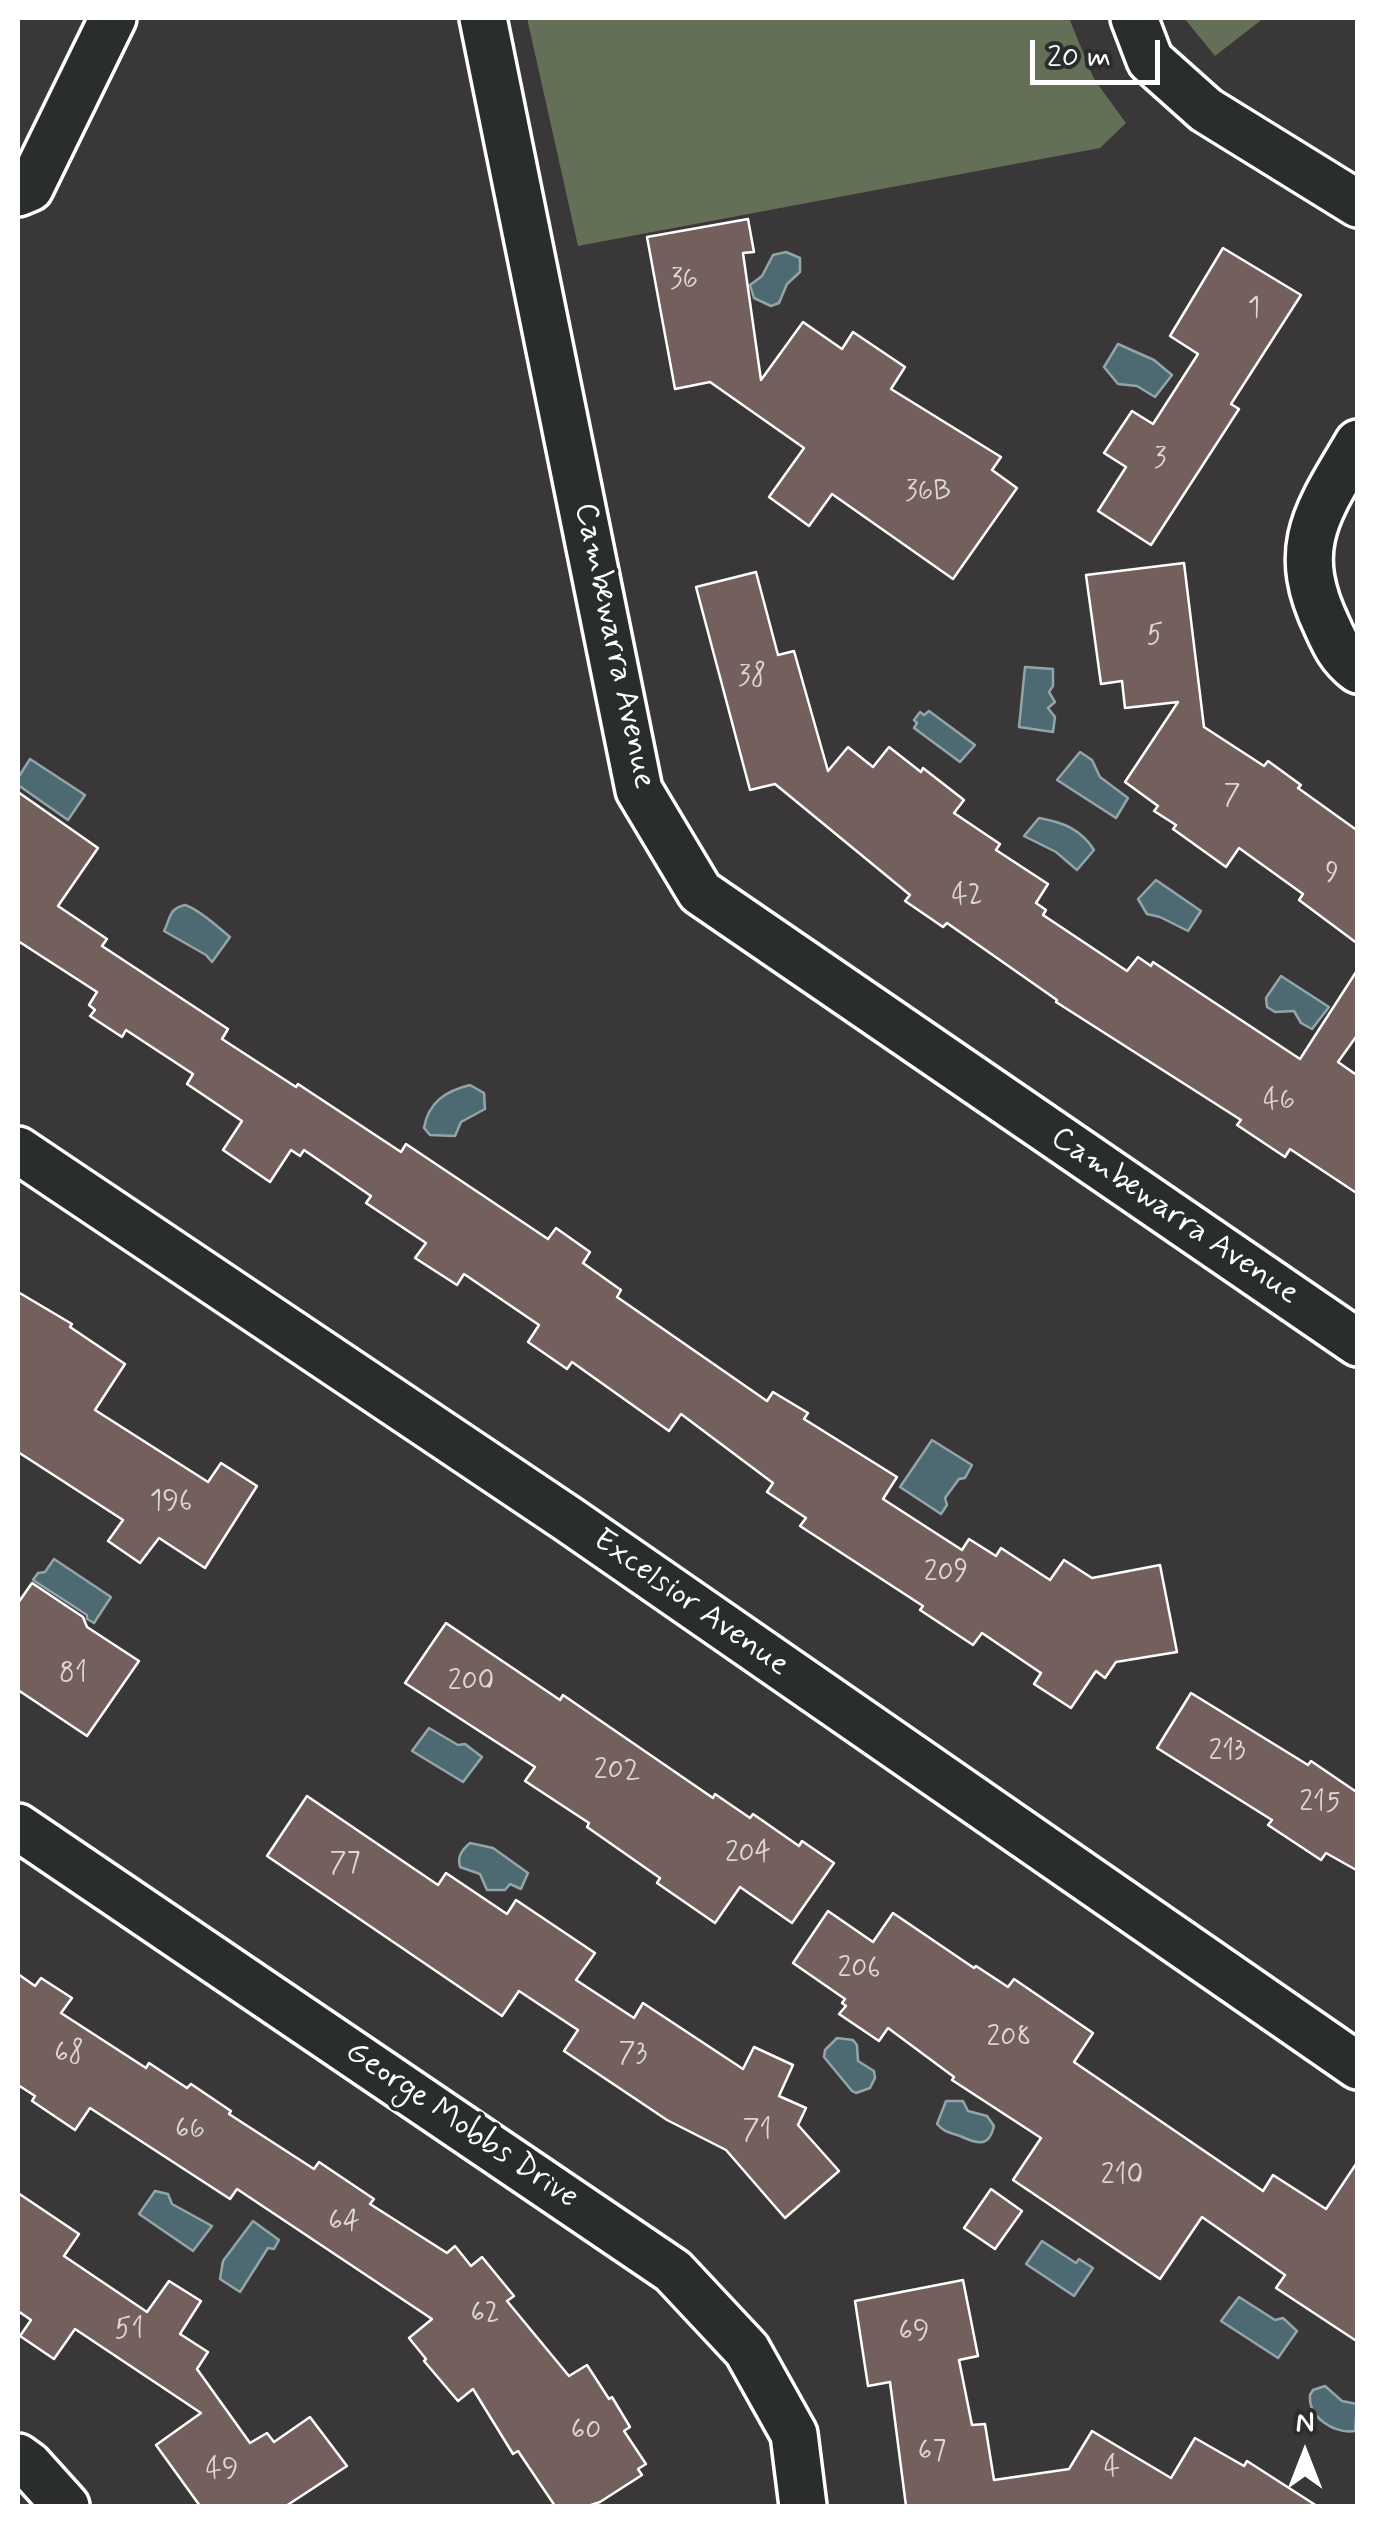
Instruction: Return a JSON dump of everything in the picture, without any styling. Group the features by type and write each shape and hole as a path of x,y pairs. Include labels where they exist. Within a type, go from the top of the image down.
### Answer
{"street":[{"path":"18,193 30,188 113,18"},
{"name":"Cambewarra Avenue","path":"483,18 639,790 700,892 1358,1343"},
{"path":"1134,18 1150,60 1206,110 1358,204"},
{"path":"1358,444 1318,511 1307,553 1313,597 1342,658 1358,670"},
{"name":"Excelsior Avenue","path":"18,1150 568,1519 1358,2066"},
{"name":"George Mobbs Drive","path":"18,1827 673,2271 747,2350 794,2434 804,2506"},
{"path":"18,2458 66,2506"}],"green space":[{"path":"527,18 1069,18 1094,79 1126,123 1100,148 578,246"},
{"path":"1184,18 1264,18 1215,56"}],"water":[{"path":"786,252 800,258 800,272 787,284 779,303 771,306 754,298 750,285 762,276 773,255"},
{"path":"1118,344 1154,360 1172,375 1155,397 1137,386 1118,384 1104,367"},
{"path":"1025,667 1053,669 1049,692 1055,702 1048,708 1055,717 1053,732 1019,727"},
{"path":"929,711 975,745 960,762 914,728 920,712 924,715"},
{"path":"1080,752 1092,760 1100,777 1128,798 1116,818 1057,780"},
{"path":"30,759 85,795 68,820 18,785"},
{"path":"1039,818 1070,828 1089,843 1094,850 1077,870 1056,852 1024,836"},
{"path":"1156,880 1201,911 1188,931 1147,914 1138,899"},
{"path":"185,905 230,937 212,962 164,931 173,912"},
{"path":"1281,976 1329,1007 1312,1029 1301,1023 1294,1011 1275,1012 1267,1007 1266,998"},
{"path":"470,1085 484,1093 485,1109 461,1122 455,1136 430,1135 424,1128 434,1105 453,1091"},
{"path":"932,1440 972,1465 945,1498 947,1505 941,1514 900,1487"},
{"path":"54,1559 111,1597 94,1623 33,1580"},
{"path":"429,1728 458,1745 465,1744 482,1757 463,1782 412,1751"},
{"path":"470,1843 493,1848 528,1873 521,1889 510,1884 505,1890 487,1890 480,1874 460,1867 461,1854"},
{"path":"837,2038 853,2040 857,2045 858,2061 874,2071 870,2088 852,2091 824,2057 825,2050"},
{"path":"946,2101 963,2101 968,2111 987,2116 994,2126 989,2138 977,2142 940,2127 937,2124"},
{"path":"155,2191 168,2194 172,2204 212,2226 193,2251 139,2214"},
{"path":"253,2221 279,2240 274,2249 268,2248 240,2292 220,2279 223,2261"},
{"path":"1042,2241 1076,2263 1079,2259 1093,2268 1074,2296 1026,2264"},
{"path":"1239,2297 1275,2320 1283,2318 1297,2331 1278,2358 1221,2321"},
{"path":"1325,2386 1342,2401 1357,2404 1355,2431 1331,2427 1313,2411 1310,2395"}],"building":[{"path":"748,219 754,252 743,253 761,380 803,322 842,349 853,332 905,367 891,389 1001,457 992,470 1017,488 953,579 832,494 809,526 769,497 804,448 710,382 675,389 647,237"},
{"path":"1223,248 1301,295 1231,404 1239,409 1151,545 1098,511 1126,467 1104,453 1132,411 1153,424 1198,354 1170,336"},
{"path":"1184,563 1204,727 1264,766 1268,761 1358,831 1358,944 1299,900 1303,894 1239,848 1226,867 1173,829 1176,825 1154,811 1158,806 1125,782 1178,702 1125,708 1122,681 1101,684 1086,575"},
{"path":"756,572 778,655 794,651 828,771 848,747 873,767 889,747 921,772 923,768 964,800 954,813 1000,844 996,850 1048,884 1036,903 1046,910 1043,915 1127,971 1138,957 1151,966 1153,962 1300,1059 1358,969 1358,1034 1338,1062 1358,1076 1358,1194 1290,1149 1285,1157 1237,1125 1241,1120 1056,1002 947,923 943,927 905,901 910,895 775,784 750,790 696,587"},
{"path":"18,792 98,848 58,906 107,939 102,946 228,1029 222,1039 401,1152 406,1144 548,1239 556,1228 590,1252 583,1263 621,1290 617,1297 767,1401 773,1392 808,1413 804,1419 897,1477 883,1499 962,1550 969,1539 996,1556 1001,1548 1050,1580 1064,1560 1092,1578 1160,1565 1177,1652 1116,1662 1105,1678 1096,1671 1071,1708 1034,1684 1041,1673 982,1633 973,1645 920,1610 923,1606 800,1526 806,1518 767,1492 773,1483 681,1414 669,1431 572,1362 567,1369 528,1342 539,1325 464,1274 457,1285 415,1258 426,1243 366,1203 371,1196 304,1150 300,1156 291,1150 270,1182 223,1150 242,1121 187,1084 193,1074 126,1030 122,1037 90,1016 95,1010 89,1005 97,992 18,941"},
{"path":"18,1292 72,1324 70,1327 125,1364 95,1410 208,1482 221,1463 257,1486 205,1568 159,1538 140,1563 108,1541 123,1520 18,1452"},
{"path":"32,1583 83,1617 87,1627 139,1661 87,1736 18,1690 18,1603"},
{"path":"446,1623 560,1700 563,1695 713,1798 715,1794 750,1818 753,1814 799,1846 802,1841 834,1863 792,1923 740,1887 715,1923 657,1883 660,1878 587,1827 589,1823 525,1781 535,1767 405,1683"},
{"path":"1191,1693 1308,1765 1311,1761 1358,1793 1358,1871 1326,1853 1321,1860 1268,1825 1272,1820 1157,1748"},
{"path":"307,1796 438,1885 446,1873 507,1914 516,1900 595,1953 576,1980 634,2018 643,2003 743,2069 754,2047 793,2065 779,2096 806,2108 798,2125 839,2171 785,2218 726,2150 667,2120 564,2051 578,2030 519,1991 502,2016 267,1856"},
{"path":"828,1911 873,1942 893,1913 1008,1987 1014,1979 1093,2033 1074,2062 1263,2191 1273,2175 1326,2209 1358,2161 1358,2342 1276,2288 1285,2275 1202,2217 1160,2279 1013,2180 1041,2138 952,2080 954,2077 888,2028 879,2041 839,2014 846,2006 842,2003 845,1999 793,1963"},
{"path":"18,1974 35,1986 41,1978 72,1998 61,2013 146,2068 149,2063 187,2088 191,2084 231,2111 229,2114 314,2169 319,2162 374,2199 370,2204 447,2253 455,2246 471,2266 482,2257 514,2296 507,2301 569,2376 587,2365 609,2399 612,2397 630,2427 624,2431 646,2464 638,2469 642,2475 600,2502 555,2506 518,2451 513,2454 473,2389 458,2401 424,2361 409,2338 432,2319 237,2189 230,2199 90,2108 75,2130 32,2101 35,2096 18,2085"},
{"path":"991,2189 1022,2211 995,2249 964,2228"},
{"path":"18,2193 79,2234 64,2256 147,2312 169,2281 201,2301 180,2334 208,2352 197,2369 250,2443 267,2433 274,2442 310,2417 347,2466 286,2506 200,2506 156,2445 201,2413 75,2329 54,2359 20,2336 31,2320 18,2311"},
{"path":"963,2280 978,2356 959,2360 972,2425 985,2424 994,2480 1069,2469 1092,2431 1171,2478 1195,2438 1244,2466 1247,2461 1317,2506 906,2506 890,2382 868,2386 855,2301"}]}
